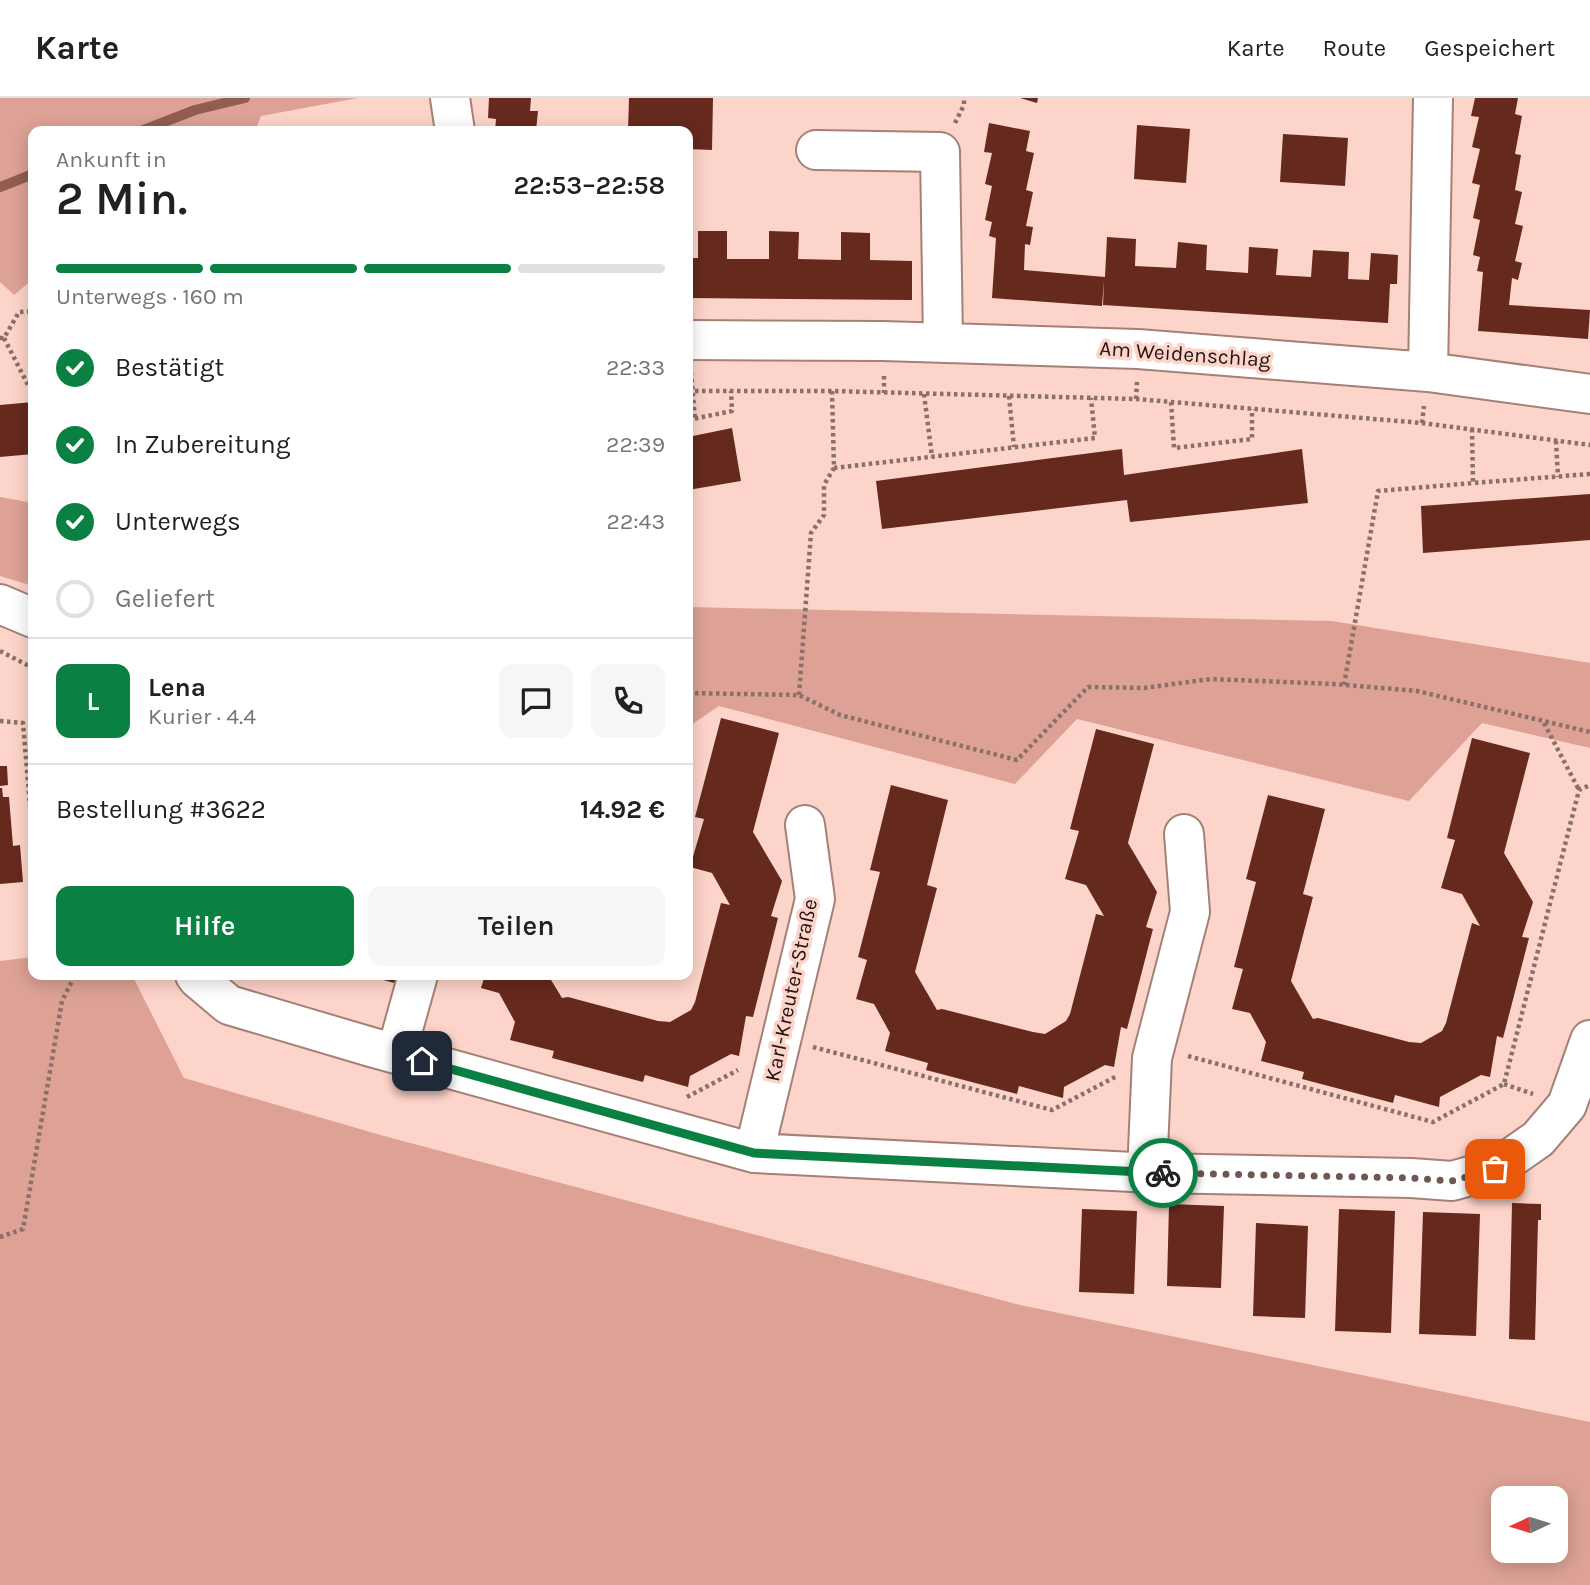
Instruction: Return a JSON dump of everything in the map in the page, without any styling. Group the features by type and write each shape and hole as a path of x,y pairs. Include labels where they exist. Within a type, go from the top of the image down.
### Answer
{"street":[{"path":"450,98 454,126"},
{"path":"1428,372 1433,98"},
{"path":"816,150 940,152 943,342"},
{"name":"Am Weidenschlag","path":"693,340 943,342 1138,349 1428,372 1590,394"},
{"path":"0,604 28,616"},
{"name":"Karl-Kreuter-Straße","path":"754,1153 815,900 805,825"},
{"path":"1147,1173 1152,1058 1190,912 1184,834"},
{"path":"199,980 229,1005 754,1153 1147,1173 1452,1181 1495,1169 1538,1139 1567,1105 1590,1040"},
{"path":"396,1054 417,980"}],"path":[{"path":"28,311 19,312 2,338 28,385"},
{"path":"693,408 695,419 732,411 731,390"},
{"path":"693,391 832,391 1171,402 1422,423 1590,445"},
{"path":"799,695 811,533 824,515 824,485 834,468 832,391"},
{"path":"924,394 932,457"},
{"path":"1009,396 1014,447"},
{"path":"834,468 1095,438 1091,398"},
{"path":"1171,402 1174,448 1252,439 1252,409"},
{"path":"1472,429 1473,483"},
{"path":"1556,441 1558,477"},
{"path":"1344,685 1378,491 1590,474"},
{"path":"0,651 28,665"},
{"path":"693,693 799,695 840,715 1017,760 1088,687 1144,688 1211,679 1417,691 1590,732"},
{"path":"0,721 23,723 28,786"},
{"path":"683,1099 793,1042 1052,1110 1168,1051 1433,1122 1504,1084 1579,790 1543,722"},
{"path":"1579,790 1590,785"},
{"path":"0,1237 23,1229 62,1001 72,980"}],"shaded area":[{"path":"0,98 358,98 261,116 257,126 28,126 28,283 14,295 0,282"},
{"path":"0,497 28,502 28,584 0,576"},
{"path":"693,607 1332,621 1590,663 1590,748 1482,723 1409,801 1077,719 1015,784 719,706 693,724"},
{"path":"28,958 28,980 135,980 184,1078 384,1136 1020,1305 1590,1422 1590,1585 0,1585 0,961"}],"building":[{"path":"489,98 531,98 530,111 538,111 536,126 495,126 496,119 488,118"},
{"path":"629,98 713,98 712,150 693,149 693,126 628,126"},
{"path":"1020,98 1038,98 1037,103"},
{"path":"1475,98 1518,98 1515,114 1522,116 1515,154 1521,155 1515,190 1522,192 1515,224 1523,226 1515,261 1522,263 1518,280 1512,278 1509,305 1590,310 1588,339 1478,331 1483,272 1477,271 1480,257 1473,255 1480,220 1473,218 1480,185 1472,183 1480,149 1472,147 1479,117 1471,116"},
{"path":"989,123 1030,131 1026,151 1034,153 1026,190 1033,192 1026,226 1033,227 1030,245 1025,244 1024,270 1105,277 1107,237 1136,239 1135,266 1176,268 1178,242 1207,245 1206,270 1248,273 1249,247 1278,249 1276,275 1311,277 1313,250 1349,252 1348,279 1369,280 1371,253 1398,255 1397,284 1390,284 1388,323 1103,305 1104,280 1102,306 992,298 996,238 989,236 992,222 985,220 992,186 985,184 992,153 984,152"},
{"path":"1137,125 1190,129 1186,183 1134,179"},
{"path":"1283,134 1348,138 1345,186 1280,182"},
{"path":"698,231 727,231 727,259 769,259 769,231 799,232 798,259 841,260 841,232 870,233 870,260 912,261 912,300 693,298 693,258 698,258"},
{"path":"28,402 28,454 0,457 0,405"},
{"path":"732,428 741,481 693,489 693,436"},
{"path":"1122,449 1124,475 1302,449 1308,503 1130,522 1127,500 882,529 876,481"},
{"path":"1590,494 1590,540 1423,553 1421,506"},
{"path":"721,718 779,733 753,832 782,881 771,916 778,918 753,1017 746,1016 739,1056 731,1054 690,1076 688,1087 645,1075 643,1082 552,1058 554,1051 510,1040 515,1022 499,993 481,988 483,980 551,980 562,998 568,997 658,1021 670,1022 691,1010 721,903 730,905 712,873 693,868 693,857 704,819 695,817"},
{"path":"1096,729 1154,744 1128,843 1157,892 1146,927 1153,929 1127,1029 1121,1027 1114,1067 1105,1065 1064,1087 1063,1098 1019,1086 1017,1094 926,1070 928,1063 885,1051 890,1033 874,1004 856,999 867,960 858,957 880,872 870,870 891,785 948,800 927,885 937,888 915,972 937,1010 1045,1034 1066,1021 1070,1014 1096,914 1104,916 1086,885 1065,879 1079,831 1070,829"},
{"path":"1472,738 1530,753 1504,853 1533,902 1522,937 1529,938 1503,1038 1497,1036 1490,1077 1481,1075 1440,1097 1439,1107 1395,1095 1393,1103 1302,1079 1304,1072 1261,1061 1266,1042 1250,1013 1232,1009 1243,969 1234,967 1256,882 1246,879 1268,795 1325,809 1303,894 1313,897 1291,981 1313,1019 1421,1043 1442,1031 1472,923 1480,926 1462,894 1441,888 1455,840 1447,838"},
{"path":"0,766 7,766 8,785 0,786"},
{"path":"0,788 3,797 9,797 13,846 20,845 23,882 0,884"},
{"path":"383,980 399,980 398,984"},
{"path":"1512,1203 1541,1204 1541,1220 1538,1220 1535,1340 1509,1339"},
{"path":"1169,1204 1224,1206 1221,1288 1167,1286"},
{"path":"1082,1209 1137,1211 1134,1294 1079,1292"},
{"path":"1339,1209 1395,1211 1391,1333 1335,1331"},
{"path":"1423,1212 1480,1214 1476,1336 1419,1334"},
{"path":"1256,1223 1308,1226 1305,1318 1253,1316"}],"waterway":[{"path":"154,126 195,110 245,98"},
{"path":"0,187 28,176"}],"way so far":[{"path":"1163,1173 1452,1181 1495,1169"}],"route":[{"path":"422,1061 754,1153 1163,1173"}]}
